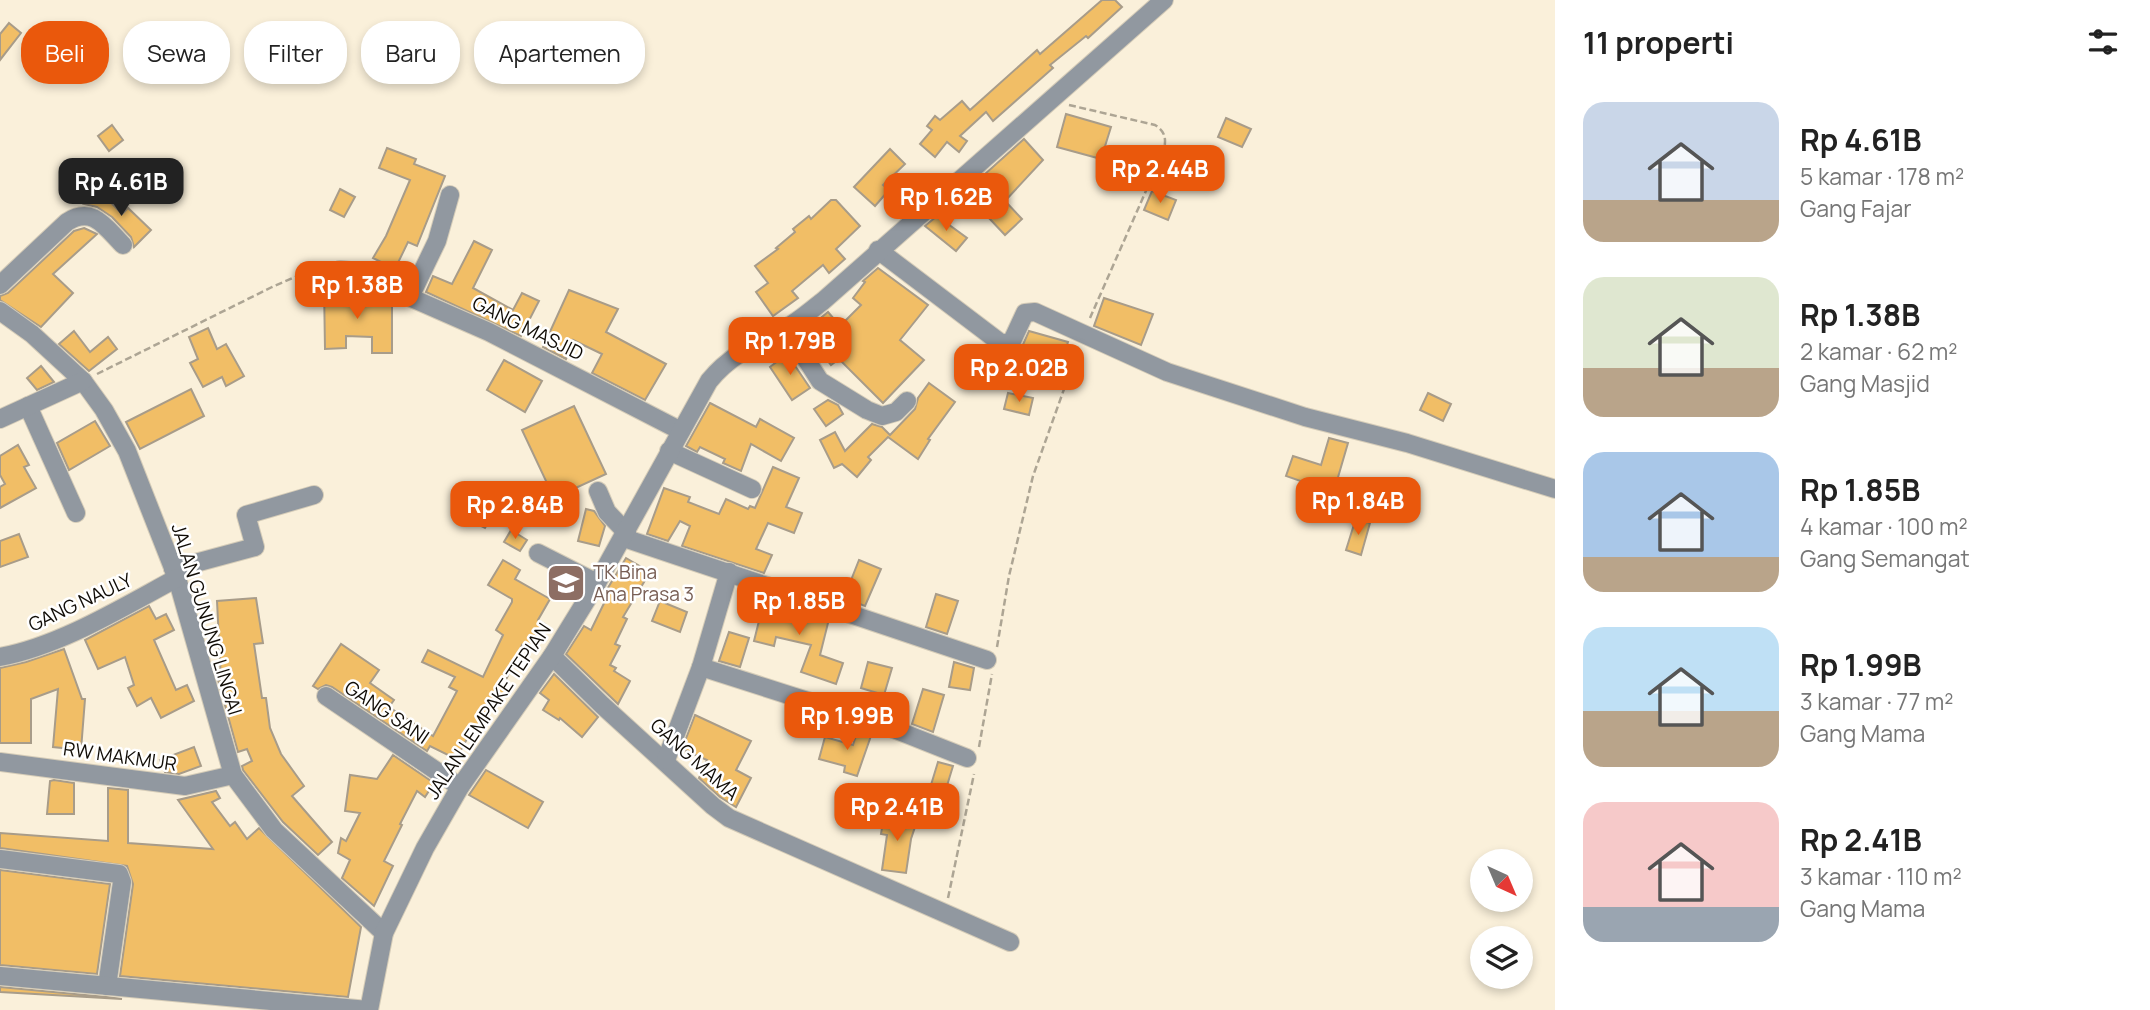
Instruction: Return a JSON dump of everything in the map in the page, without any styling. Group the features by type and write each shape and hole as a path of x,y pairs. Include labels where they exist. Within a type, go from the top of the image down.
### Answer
{"street":[{"name":"JALAN LEMPAKE TEPIAN","path":"369,1010 384,933 425,848 460,787 552,656 597,583 699,396 719,369 759,340 786,328 823,301 1164,0"},
{"path":"410,297 437,241 450,195"},
{"path":"0,285 79,214 89,215 100,222 123,245"},
{"path":"878,250 1002,344 1012,341 1021,318 1029,312 1041,314 1167,372 1305,417 1407,443 1555,489"},
{"name":"GANG MASJID","path":"340,270 350,271 410,297 549,361 681,431"},
{"name":"JALAN GUNUNG LINGAI","path":"0,311 32,334 83,381 104,410 127,451 175,574 233,775 274,830 384,933"},
{"path":"786,328 809,366 826,386 882,416 896,412 907,401"},
{"path":"0,419 83,381"},
{"path":"27,406 76,513"},
{"path":"669,451 752,489"},
{"path":"598,491 607,512 625,535 729,572 993,657"},
{"name":"GANG NAULY","path":"0,657 39,645 90,624 175,574 255,547 246,515 314,495"},
{"path":"538,553 597,583"},
{"path":"666,760 684,719 729,572"},
{"name":"GANG MAMA","path":"552,656 713,806 743,825 1010,942"},
{"path":"701,667 886,726 973,760"},
{"name":"GANG SANI","path":"326,696 460,787"},
{"name":"RW MAKMUR","path":"0,762 185,786 233,775"},
{"path":"0,859 119,874 122,882 107,986"},
{"path":"0,976 369,1010"}],"path":[{"path":"945,915 1009,576 1033,476 1084,336 1166,140 1156,125 1049,100"},
{"path":"83,381 296,276 340,270"}],"building":[{"path":"1102,0 1115,0 1122,7 1088,38 1086,36 1050,65 1053,68 993,121 986,112 960,136 967,141 959,152 947,142 935,157 920,144 932,130 927,126 935,116 940,120 962,101 970,110 1037,50 1040,54"},
{"path":"9,23 21,33 0,60 0,34"},
{"path":"1066,114 1111,127 1101,159 1057,147"},
{"path":"1226,118 1251,129 1242,147 1218,137"},
{"path":"112,125 123,140 109,151 98,136"},
{"path":"1024,139 1043,160 1005,201 1022,219 1005,235 970,198 990,179 985,174"},
{"path":"387,148 416,159 414,164 445,176 417,246 408,242 395,269 373,258 386,236 410,180 379,168"},
{"path":"890,149 905,164 883,185 889,190 875,206 854,187"},
{"path":"340,189 355,197 344,217 330,210"},
{"path":"99,190 122,214 128,208 151,230 134,247 131,237 112,217 97,207 84,204"},
{"path":"1152,191 1176,200 1168,220 1144,210"},
{"path":"831,200 836,200 860,226 836,249 845,259 829,273 823,265 792,291 798,298 773,316 756,292 768,283 755,266 778,249 776,248 795,232 793,229 809,216 811,219"},
{"path":"937,216 967,238 956,251 925,226"},
{"path":"84,228 97,234 53,274 73,293 41,327 0,300 0,296 8,293 74,231"},
{"path":"474,241 492,250 473,288 513,310 522,293 539,301 521,336 426,292 433,276 452,284"},
{"path":"878,268 928,305 900,340 924,360 883,403 839,359 831,365 805,331 828,312 840,326 861,305 853,298 865,282 863,281"},
{"path":"324,286 345,286 346,299 392,302 392,353 372,353 372,337 346,336 346,348 325,349"},
{"path":"569,290 618,309 606,332 666,364 645,400 592,373 602,354 573,340 566,359 543,347"},
{"path":"1104,298 1153,314 1141,345 1094,326"},
{"path":"208,328 217,349 226,344 244,376 226,386 222,377 203,387 190,363 198,359 189,337"},
{"path":"74,331 90,352 108,337 117,349 89,371 59,344"},
{"path":"1029,331 1068,342 1062,362 1021,349"},
{"path":"787,354 810,388 792,400 770,367"},
{"path":"504,360 542,381 525,412 487,390"},
{"path":"41,366 54,382 37,390 27,378"},
{"path":"929,383 955,402 928,439 930,440 918,459 888,437 868,457 871,460 857,477 842,464 834,468 820,440 835,432 845,451 872,424 882,427 890,435 915,409 918,398"},
{"path":"191,389 204,416 140,449 126,422"},
{"path":"1008,393 1033,398 1029,415 1004,409"},
{"path":"1428,393 1451,404 1443,421 1420,410"},
{"path":"828,400 838,405 843,414 826,426 814,409"},
{"path":"710,403 756,427 760,419 794,438 781,461 751,444 741,471 723,463 725,459 700,447 697,452 686,446"},
{"path":"574,406 606,474 554,498 522,430"},
{"path":"95,421 110,446 69,470 57,443"},
{"path":"1329,438 1348,443 1336,484 1311,479 1309,484 1286,476 1293,456 1321,465"},
{"path":"18,445 29,465 24,467 36,488 0,508 0,487 5,484 0,475 0,456"},
{"path":"773,467 799,478 786,507 802,513 794,533 768,523 756,549 772,555 764,573 682,546 690,526 680,521 668,541 647,534 664,488 690,497 688,502 719,514 726,499 748,509 750,506 755,508"},
{"path":"464,499 493,514 485,528 456,513"},
{"path":"586,509 594,511 605,526 599,546 578,541"},
{"path":"1356,518 1370,523 1361,555 1346,550"},
{"path":"511,530 527,540 520,551 504,542"},
{"path":"19,534 28,557 0,567 0,541"},
{"path":"626,558 650,572 623,617 627,619 615,644 620,646 610,665 616,668 614,671 630,681 618,704 566,654 584,626 591,630 609,593 606,591"},
{"path":"503,560 520,570 515,579 550,599 538,620 545,624 530,650 522,645 504,684 508,685 502,699 497,696 477,730 473,728 456,759 430,746 427,751 332,687 326,685 318,689 313,686 341,644 379,670 370,683 394,700 389,707 433,736 457,691 449,687 455,677 422,662 428,650 483,677 503,635 496,630 512,602 512,599 488,585"},
{"path":"859,560 881,569 865,606 844,598"},
{"path":"936,594 958,601 947,634 926,627"},
{"path":"256,598 263,643 254,644 262,698 266,698 270,728 281,754 304,786 292,796 332,842 318,855 283,822 243,770 242,766 252,761 247,749 238,752 218,680 221,680 217,601"},
{"path":"660,601 687,612 680,632 652,621"},
{"path":"764,601 829,619 820,655 843,663 836,684 801,672 811,645 776,637 774,646 754,641"},
{"path":"149,606 156,619 166,614 174,630 154,640 176,690 187,685 194,701 161,718 151,698 137,706 128,688 134,685 125,657 98,669 85,640"},
{"path":"729,632 749,638 740,667 719,661"},
{"path":"64,649 82,699 85,699 81,750 53,747 58,689 31,699 31,743 0,743 0,668"},
{"path":"868,662 892,668 884,695 861,688"},
{"path":"954,662 974,668 970,690 949,687"},
{"path":"554,674 598,717 582,737 560,718 559,720 543,710 549,700 540,693"},
{"path":"923,689 944,695 933,732 912,724"},
{"path":"695,715 751,741 736,770 751,778 736,807 699,778 707,760 682,749"},
{"path":"858,729 872,733 857,776 844,772 845,766 819,759 825,737 853,745"},
{"path":"194,747 201,766 179,774 165,772 160,760"},
{"path":"393,755 434,783 425,797 417,791 400,824 402,825 384,861 393,866 374,906 342,878 350,860 338,853 341,838 346,841 360,813 345,811 350,775 377,779"},
{"path":"938,762 953,766 942,802 927,798"},
{"path":"486,770 543,802 528,828 469,795"},
{"path":"50,781 74,783 74,814 47,814"},
{"path":"108,788 128,790 128,843 213,849 178,800 216,791 220,798 212,802 230,826 235,822 247,839 259,828 361,927 348,997 120,976 133,884 127,866 0,848 0,833 108,841"},
{"path":"884,816 917,821 911,839 906,873 882,870 887,835 881,834"},
{"path":"0,870 110,884 97,974 0,965"},
{"path":"0,987 106,997 122,999 0,992"}],"place":[{"name":"TK Bina Ana Prasa 3","path":"566,583"}]}
